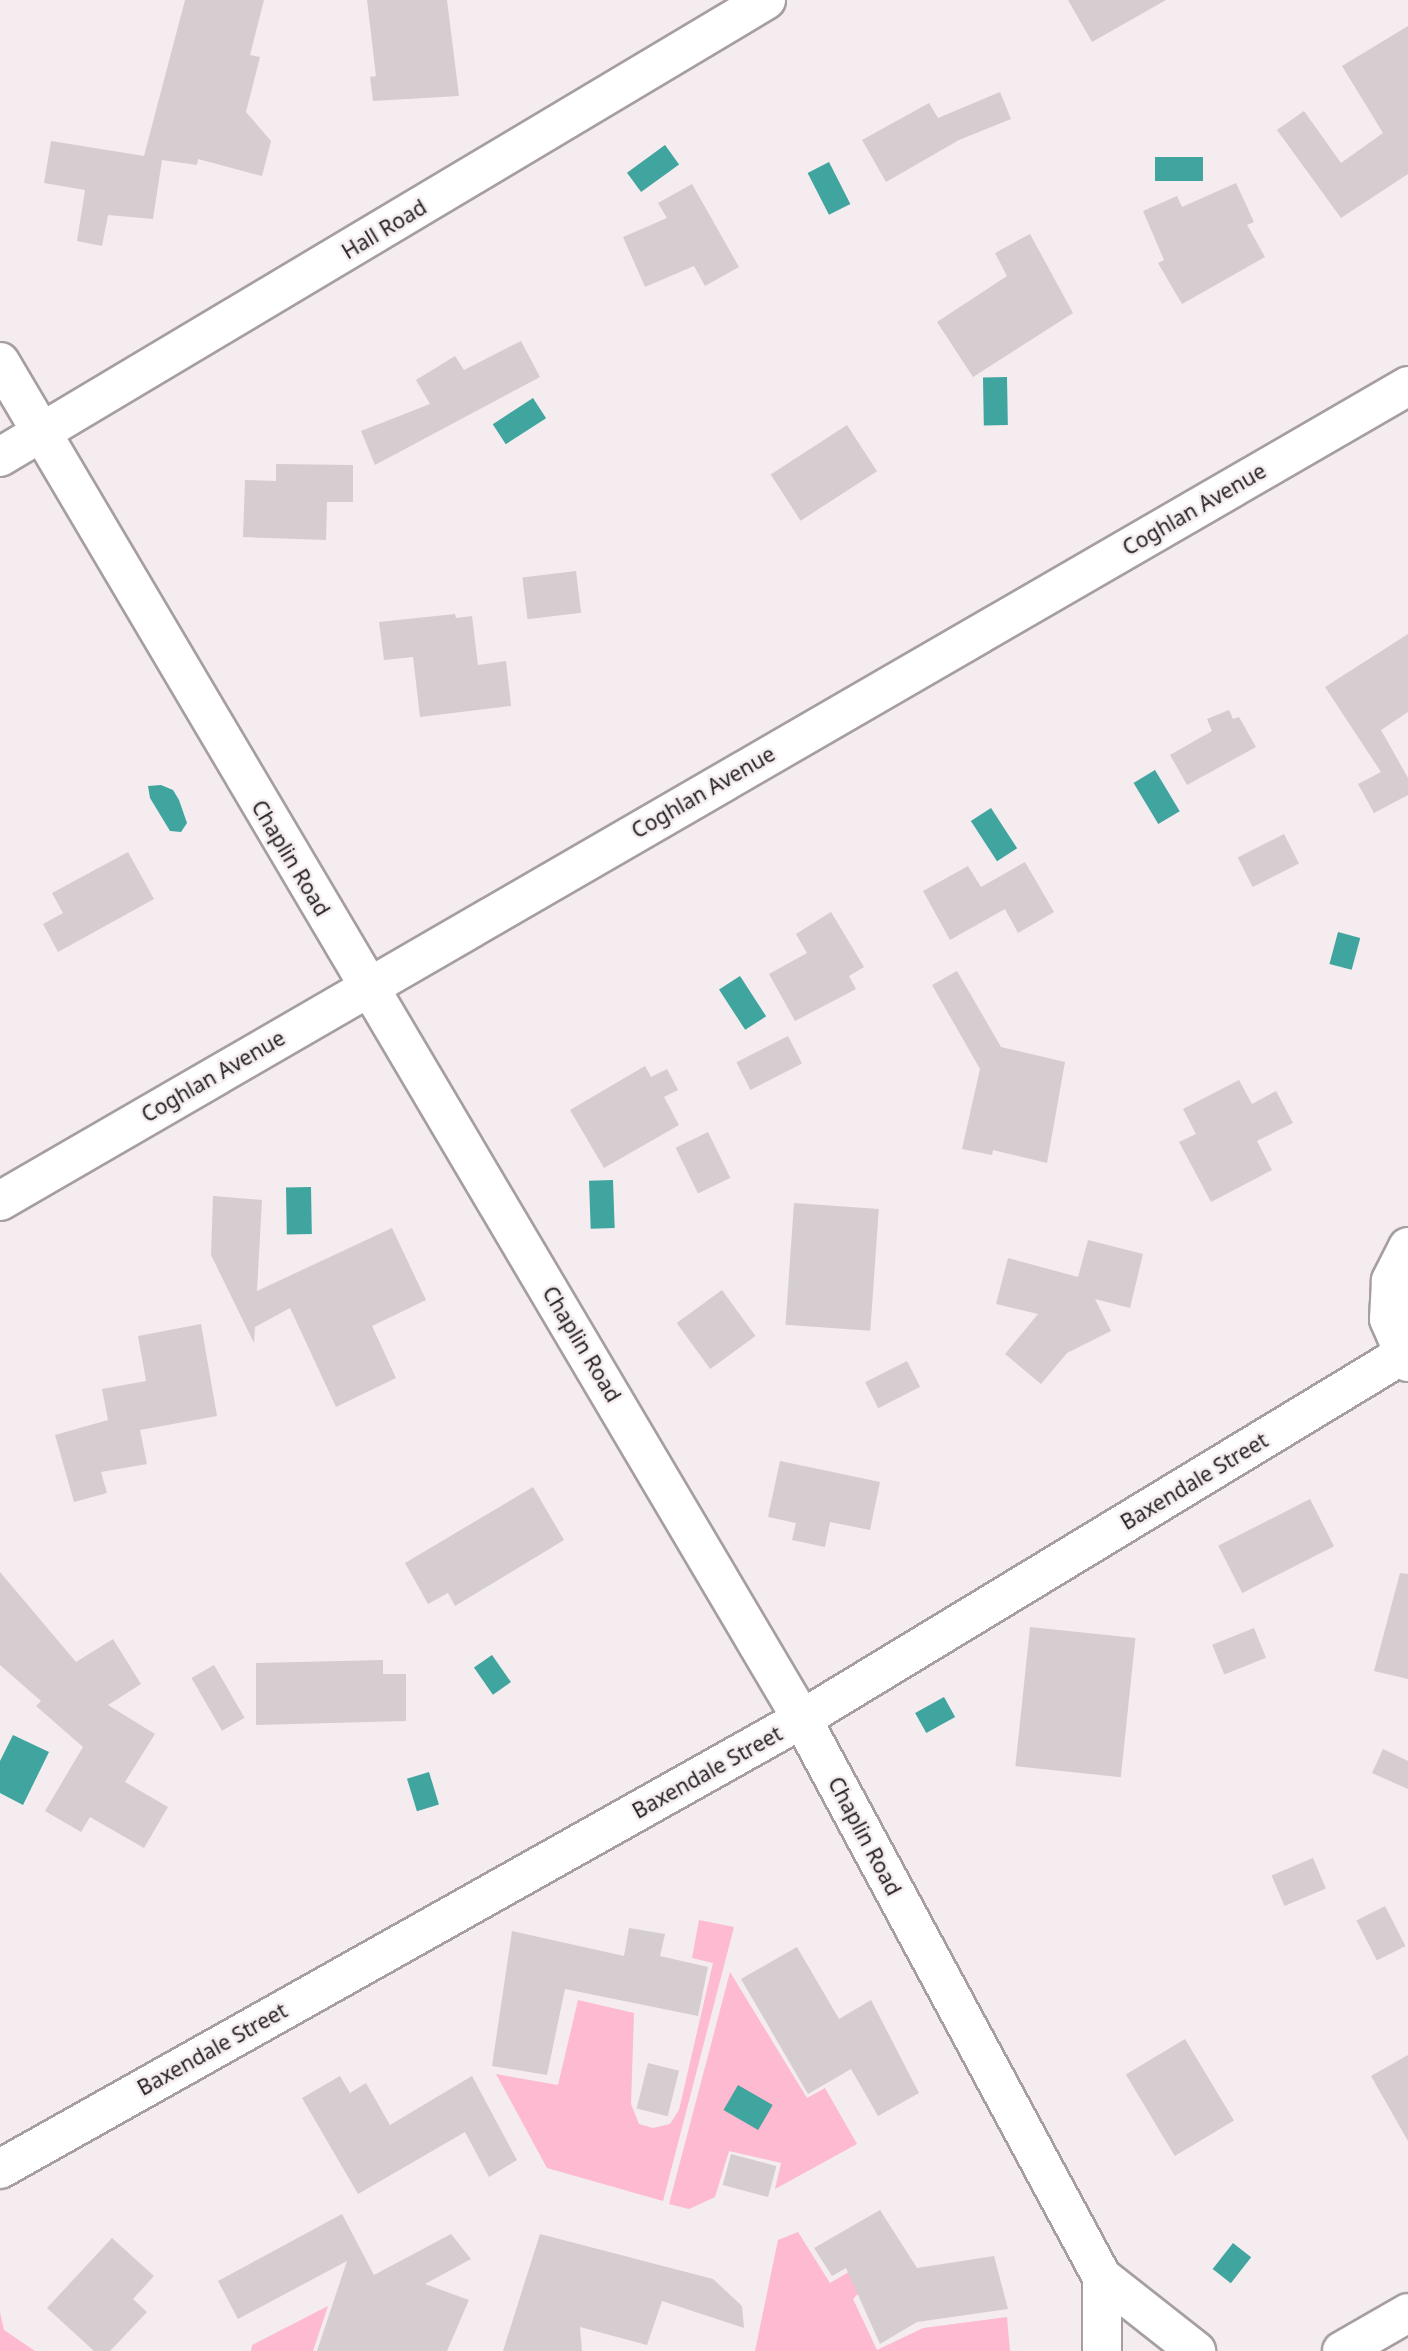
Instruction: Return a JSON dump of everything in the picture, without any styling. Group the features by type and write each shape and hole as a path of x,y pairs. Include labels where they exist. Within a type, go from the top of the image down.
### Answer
{"street":[{"name":"Hall Road","path":"0,457 41,435 745,3"},
{"name":"Chaplin Road","path":"0,362 802,1719 1102,2277 1102,2351"},
{"name":"Coghlan Avenue","path":"0,1201 367,986 1408,386"},
{"name":"Baxendale Street","path":"0,2169 802,1719 1405,1358 1389,1319 1391,1281 1408,1247"},
{"path":"1102,2277 1196,2351"},
{"path":"1342,2351 1408,2313"}],"shaded area":[{"path":"699,1920 734,1927 663,2201 547,2168 496,2074 558,2085 578,2000 634,2013 631,2104 639,2124 653,2128 670,2124 679,2110 713,1963 692,1958"},
{"path":"730,1972 807,2098 825,2088 857,2144 775,2189 781,2163 729,2151 715,2197 689,2209 669,2204"},
{"path":"798,2232 830,2283 869,2260 876,2275 853,2299 877,2350 923,2328 1007,2317 1010,2351 755,2351 778,2240"},
{"path":"328,2306 313,2351 251,2351 252,2345"},
{"path":"0,2312 4,2330 35,2351 0,2351"}],"water":[{"path":"665,145 679,164 641,192 627,173"},
{"path":"1155,157 1203,157 1203,181 1155,181"},
{"path":"829,162 850,204 829,215 808,173"},
{"path":"983,377 1007,377 1008,425 984,425"},
{"path":"533,398 546,418 506,444 493,424"},
{"path":"1155,770 1180,811 1158,824 1134,783"},
{"path":"161,785 173,790 179,800 187,823 181,832 170,831 150,798 148,786"},
{"path":"991,808 1017,848 997,861 971,821"},
{"path":"1338,932 1360,938 1352,970 1329,964"},
{"path":"740,976 766,1016 745,1030 719,990"},
{"path":"613,1180 615,1228 591,1229 589,1181"},
{"path":"286,1187 311,1187 312,1234 287,1234"},
{"path":"492,1655 511,1682 493,1695 474,1668"},
{"path":"944,1697 955,1717 926,1733 915,1713"},
{"path":"13,1735 49,1752 23,1805 0,1793 0,1761"},
{"path":"429,1772 439,1805 417,1811 407,1779"},
{"path":"738,2085 773,2105 758,2130 723,2110"},
{"path":"1233,2243 1251,2257 1231,2283 1213,2269"}],"building":[{"path":"185,0 264,0 250,55 260,57 246,112 271,141 262,176 198,159 197,165 162,160 153,219 108,215 102,246 77,241 85,190 44,183 51,141 144,156"},
{"path":"367,0 447,0 459,96 373,101 370,77 376,76"},
{"path":"1068,0 1166,0 1092,42"},
{"path":"1408,26 1408,174 1341,218 1277,130 1304,111 1341,163 1383,133 1342,66"},
{"path":"1000,92 1011,119 959,140 886,182 862,140 929,103 938,118"},
{"path":"1236,183 1254,222 1247,225 1265,257 1182,304 1158,263 1164,260 1143,211 1177,196 1182,207"},
{"path":"692,184 739,267 705,286 694,266 645,287 623,237 667,218 658,203"},
{"path":"1030,234 1073,313 973,377 937,322 1007,276 995,253"},
{"path":"521,341 540,377 375,465 361,431 430,404 416,380 455,356 464,370"},
{"path":"847,425 877,471 801,521 771,475"},
{"path":"276,464 353,465 353,502 327,502 326,540 243,537 245,480 276,481"},
{"path":"576,571 581,613 528,619 522,578"},
{"path":"455,614 456,618 472,616 478,665 506,661 511,706 420,717 413,657 384,660 379,622"},
{"path":"1408,634 1408,712 1381,730 1408,778 1408,795 1374,813 1358,784 1381,772 1325,687"},
{"path":"1229,710 1233,719 1239,717 1256,747 1187,785 1170,755 1212,731 1207,719"},
{"path":"1284,834 1299,863 1253,887 1238,858"},
{"path":"128,852 154,899 58,952 43,924 63,913 52,893"},
{"path":"1025,862 1054,912 1018,933 1005,909 950,940 923,891 968,866 981,887"},
{"path":"831,912 864,967 849,976 856,989 795,1021 769,974 807,953 796,934"},
{"path":"957,971 1001,1047 1065,1062 1047,1163 993,1150 992,1155 962,1149 980,1069 932,985"},
{"path":"788,1036 802,1064 750,1090 736,1062"},
{"path":"645,1066 651,1077 667,1069 678,1090 664,1097 679,1125 604,1168 570,1110"},
{"path":"1239,1080 1252,1104 1276,1091 1293,1123 1257,1141 1272,1170 1211,1202 1179,1142 1196,1134 1183,1109"},
{"path":"708,1132 730,1178 698,1194 676,1148"},
{"path":"213,1196 262,1200 257,1291 392,1228 426,1300 372,1326 396,1378 336,1407 290,1308 255,1327 254,1343 211,1255"},
{"path":"794,1203 879,1209 870,1331 785,1325"},
{"path":"1088,1240 1143,1254 1130,1308 1095,1299 1111,1331 1067,1353 1041,1384 1005,1354 1038,1314 996,1304 1008,1258 1078,1277"},
{"path":"722,1290 756,1336 710,1369 677,1323"},
{"path":"201,1324 217,1416 140,1430 147,1464 101,1472 107,1493 74,1502 55,1435 108,1420 102,1389 146,1381 138,1336"},
{"path":"907,1361 920,1387 878,1408 865,1382"},
{"path":"780,1461 880,1482 870,1530 830,1522 825,1547 792,1540 796,1523 768,1517"},
{"path":"533,1487 564,1540 455,1606 448,1593 428,1604 405,1563"},
{"path":"1310,1499 1334,1546 1242,1593 1218,1546"},
{"path":"0,1572 76,1662 113,1639 141,1684 108,1705 155,1734 125,1782 168,1807 144,1848 90,1817 81,1832 45,1811 83,1747 36,1706 41,1701 0,1665"},
{"path":"1400,1573 1408,1574 1408,1679 1374,1671"},
{"path":"1030,1627 1135,1638 1121,1777 1015,1766"},
{"path":"1254,1628 1266,1658 1224,1675 1212,1645"},
{"path":"383,1660 383,1674 406,1674 406,1721 256,1725 256,1663"},
{"path":"214,1665 244,1718 222,1731 191,1678"},
{"path":"1383,1749 1408,1761 1408,1789 1372,1773"},
{"path":"1313,1858 1326,1888 1284,1906 1272,1876"},
{"path":"1385,1906 1405,1946 1377,1961 1356,1921"},
{"path":"629,1928 665,1934 660,1956 708,1967 698,2016 565,1989 547,2075 492,2066 512,1931 624,1956"},
{"path":"797,1947 839,2019 871,2000 919,2093 878,2116 851,2069 808,2094 741,1979"},
{"path":"1185,2039 1234,2120 1175,2156 1126,2075"},
{"path":"1408,2055 1408,2141 1371,2076"},
{"path":"648,2063 679,2071 668,2116 637,2109"},
{"path":"340,2076 350,2093 366,2083 390,2125 472,2076 517,2160 489,2177 465,2132 358,2194 302,2098"},
{"path":"731,2154 776,2166 768,2197 723,2185"},
{"path":"880,2210 917,2268 994,2256 1008,2309 917,2322 880,2344 846,2268 832,2276 814,2248"},
{"path":"342,2214 374,2275 451,2234 471,2259 425,2284 469,2300 447,2351 317,2351 347,2261 238,2319 218,2281"},
{"path":"540,2234 713,2279 742,2306 744,2328 662,2301 647,2345 580,2327 582,2351 503,2351"},
{"path":"112,2238 154,2276 133,2299 147,2312 110,2351 94,2351 47,2308"}]}
